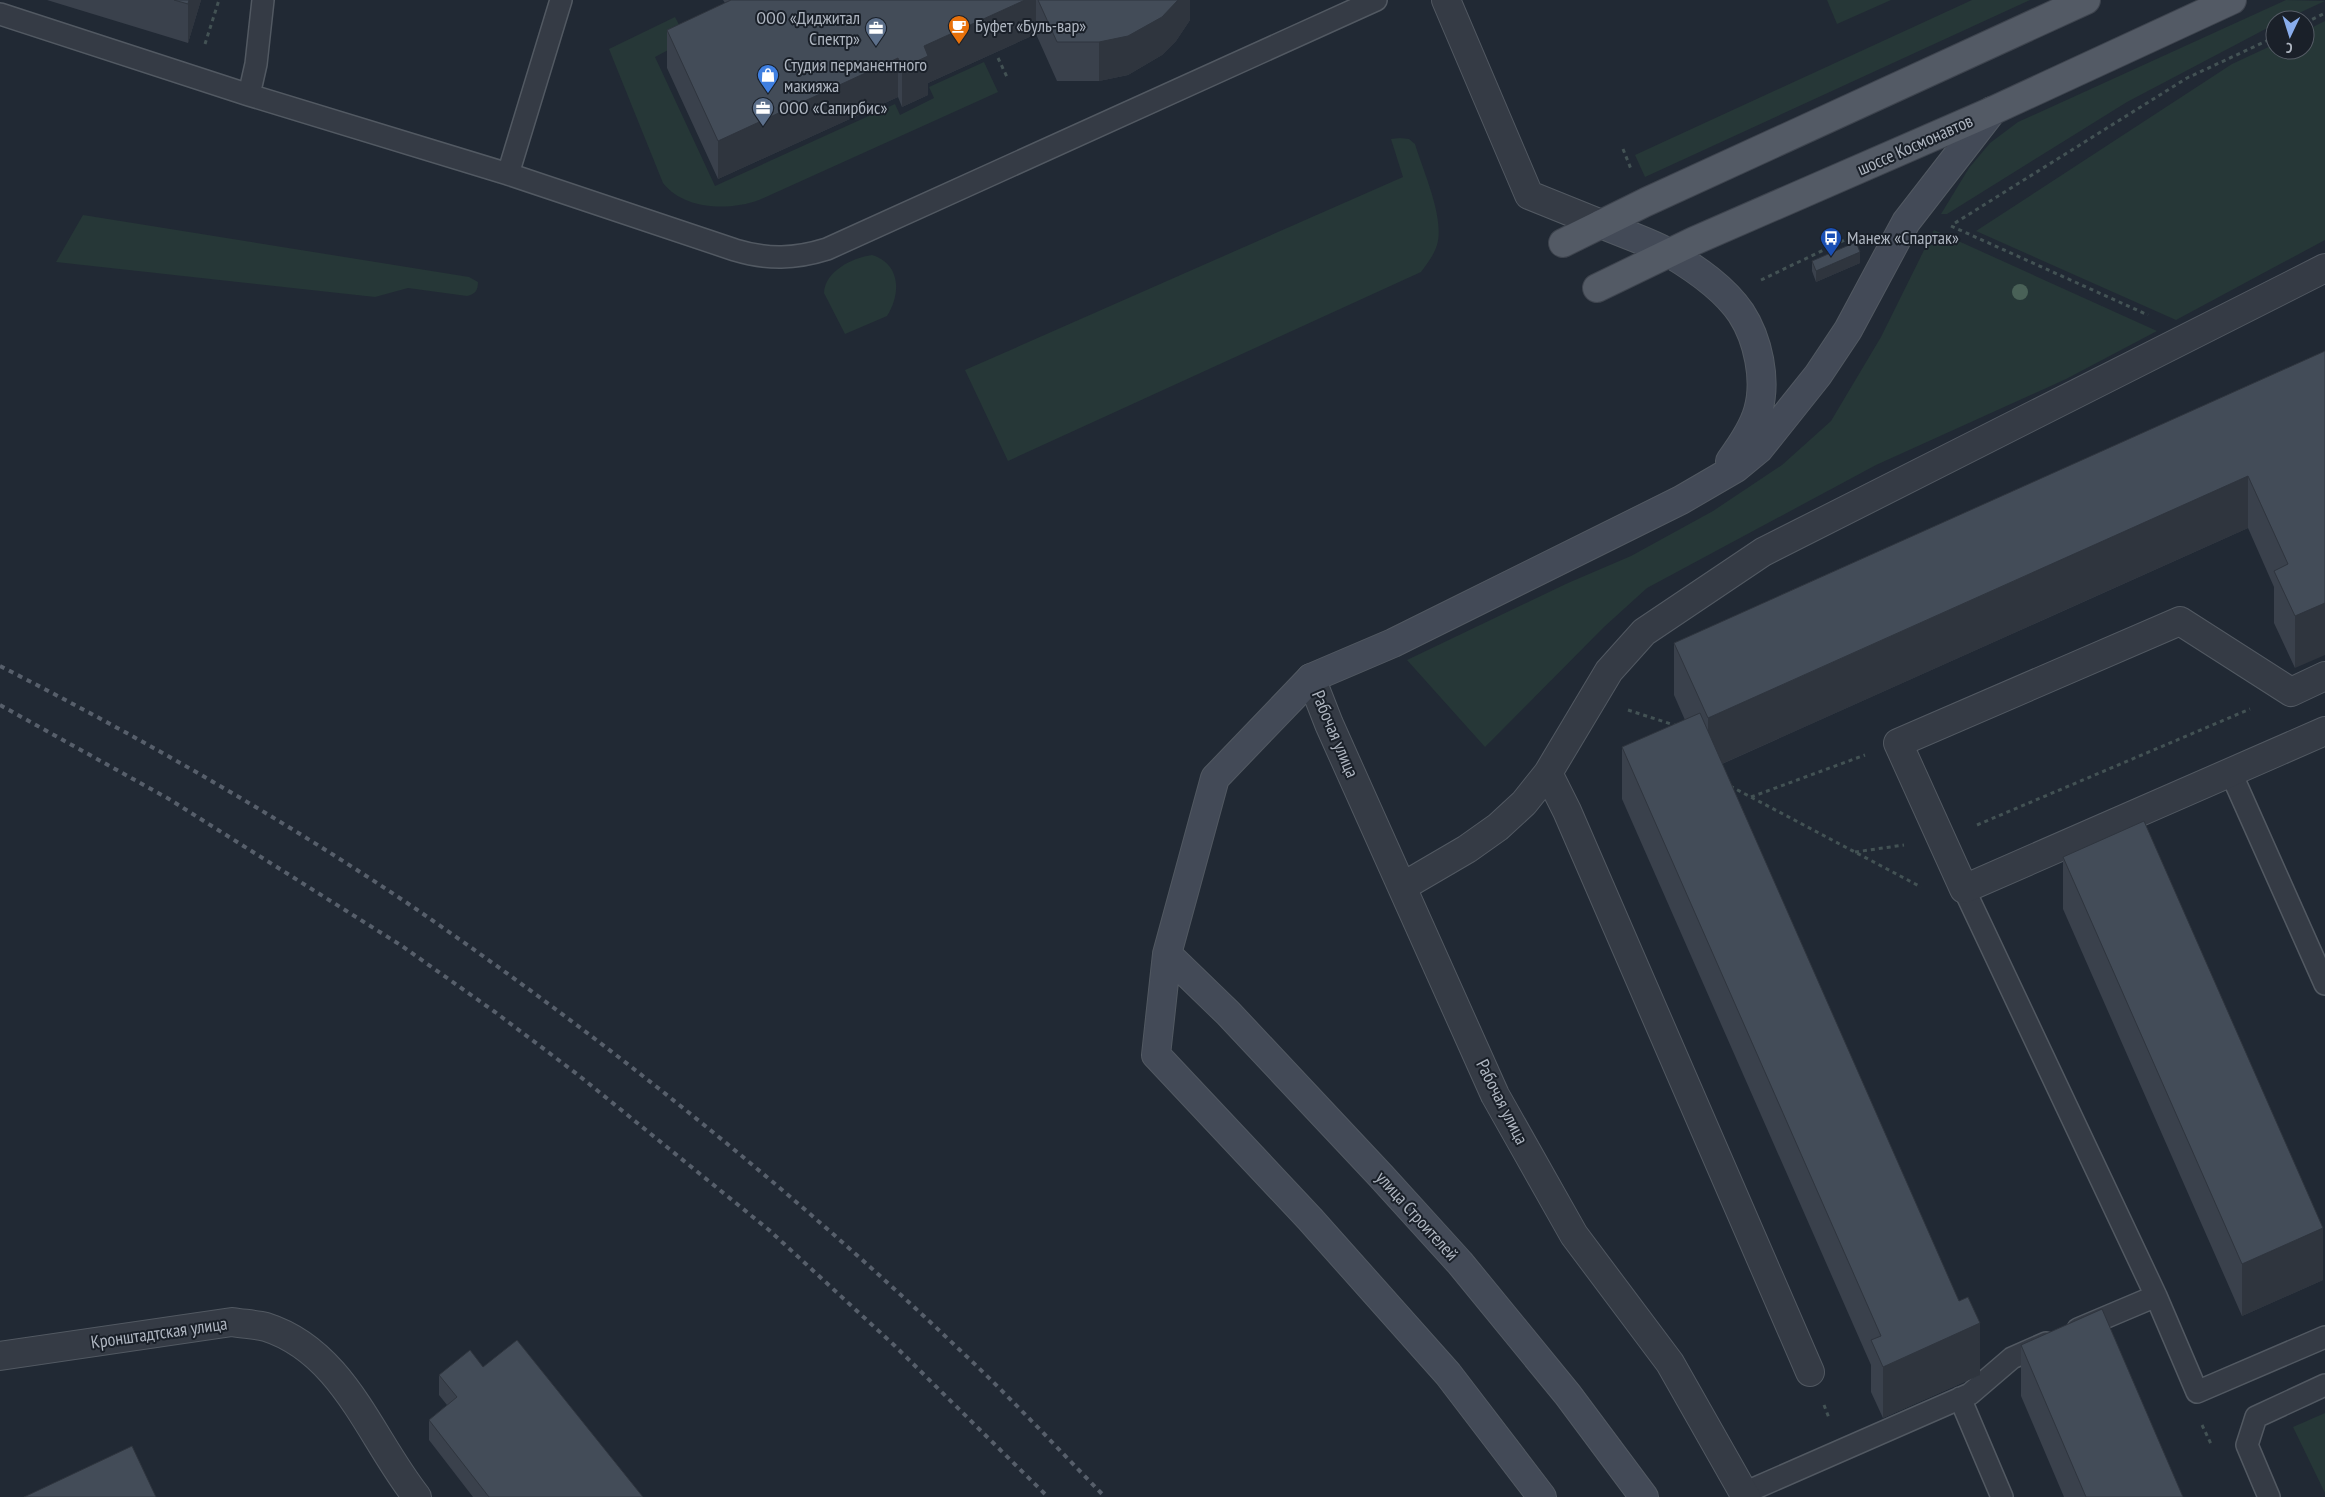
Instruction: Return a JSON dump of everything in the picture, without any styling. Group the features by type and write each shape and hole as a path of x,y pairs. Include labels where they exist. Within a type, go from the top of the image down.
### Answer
{"main road":[{"path":"1563,243 2086,0"},
{"name":"шоссе Космонавтов","path":"1597,288 1669,253 1992,111 2232,0"},
{"path":"1542,1497 1448,1374 1310,1219 1156,1055 1167,954 1216,778 1311,678 1392,643 1681,500 1736,468 1759,449 1807,390 1848,330 1906,222 1992,111"},
{"path":"1601,224 1669,253 1708,278 1741,313 1756,344 1762,388 1755,418 1738,449 1710,482"},
{"name":"улица Строителей","path":"1167,954 1228,1013 1460,1263 1568,1395 1644,1497"}],"street":[{"path":"1446,0 1529,195 1601,224"},
{"path":"1402,887 1467,850 1498,827 1524,803 1548,773 1609,671 1644,632 1762,552 2325,268"},
{"path":"2325,676 2291,692 2180,620 1898,743 1964,889 2325,732"},
{"name":"Рабочая улица","path":"1311,678 1329,724 1495,1095 1574,1235 1670,1363 1745,1495"},
{"path":"1548,773 1567,811 1810,1372"},
{"name":"Кронштадтская улица","path":"0,1356 232,1322 264,1327 287,1336 308,1348 325,1362 344,1387 400,1476 416,1497"}],"lane":[{"path":"249,95 256,64 263,0"},
{"path":"0,14 249,95 508,174 754,256 791,258 827,249 1376,0"},
{"path":"508,174 512,154 561,1"},
{"path":"2231,773 2325,984"},
{"path":"1964,889 2156,1296 2197,1392 2325,1337"},
{"path":"1745,1495 1960,1398 1978,1388 2012,1358 2156,1296"},
{"path":"2269,1497 2247,1445 2256,1417 2325,1386"},
{"path":"1960,1398 2002,1497"}],"path":[{"path":"2192,334 1951,226 2187,78 2265,42"},
{"path":"998,58 1007,77"},
{"path":"1759,281 1861,232"},
{"path":"1855,852 1942,840 2291,692"},
{"path":"1592,699 1683,728"},
{"path":"1751,796 1898,743"},
{"path":"1726,784 1924,889"}],"shaded area":[{"path":"1827,0 1891,0 1837,24"},
{"path":"1972,0 2030,0 1645,177 1635,155"},
{"path":"2286,0 2325,1 2306,10 2265,10 2265,29 2127,102 1947,214 1941,214 1969,168 1990,143 2018,122"},
{"path":"675,17 687,40 655,57 715,186 895,104 900,115 934,98 929,87 984,62 998,92 759,200 747,204 721,207 695,203 683,199 663,183 609,49"},
{"path":"2325,21 2325,240 2176,320 1976,231 2232,64 2265,49 2265,60 2315,60 2315,26"},
{"path":"1391,139 1409,139 1415,144 1436,208 1439,234 1437,245 1421,272 1008,461 965,370 1403,177"},
{"path":"83,215 469,277 478,282 477,290 467,296 408,288 375,297 56,262"},
{"path":"1934,230 2157,331 2066,379 1876,465 1647,588 1604,627 1485,747 1407,660 1568,583 1631,556 1713,511 1782,465 1831,421 1881,337"},
{"path":"872,255 882,259 893,272 896,289 892,307 887,316 845,334 824,293 826,285 834,272 841,267 856,259"},
{"path":"2325,1413 2325,1493 2293,1427"}],"building":[{"path":"174,0 189,0 188,4"},
{"path":"731,0 1025,0 924,46 928,56 902,68 898,58 718,141 667,30"},
{"path":"1038,0 1178,0 1162,17 1128,36 1099,42 1057,42"},
{"path":"1856,242 1860,252 1816,271 1812,261"},
{"path":"2325,351 2325,603 2295,616 2274,571 2288,564 2248,476 1708,718 1674,643"},
{"path":"1700,713 1959,1301 1968,1297 1980,1323 1883,1367 1871,1340 1881,1336 1622,747"},
{"path":"2144,821 2323,1228 2242,1264 2063,857"},
{"path":"2102,1309 2183,1497 2086,1497 2021,1345"},
{"path":"517,1340 643,1497 489,1497 429,1420 457,1397 439,1375 470,1350 483,1367"},
{"path":"132,1446 156,1497 24,1497"}],"railway":[{"path":"0,666 159,751 315,843 416,909 559,1012 698,1120 833,1234 981,1370 1105,1497"},
{"path":"0,705 169,799 402,946 495,1012 577,1074 769,1230 895,1346 1048,1497"}],"place":[{"name":"Буфет «Буль-вар»","path":"959,45"},
{"name":"ООО «Диджитал Спектр»","path":"876,47"},
{"name":"Студия перманентного макияжа","path":"768,94"},
{"name":"ООО «Сапирбис»","path":"763,127"},
{"name":"Манеж «Спартак»","path":"1831,257"}]}
